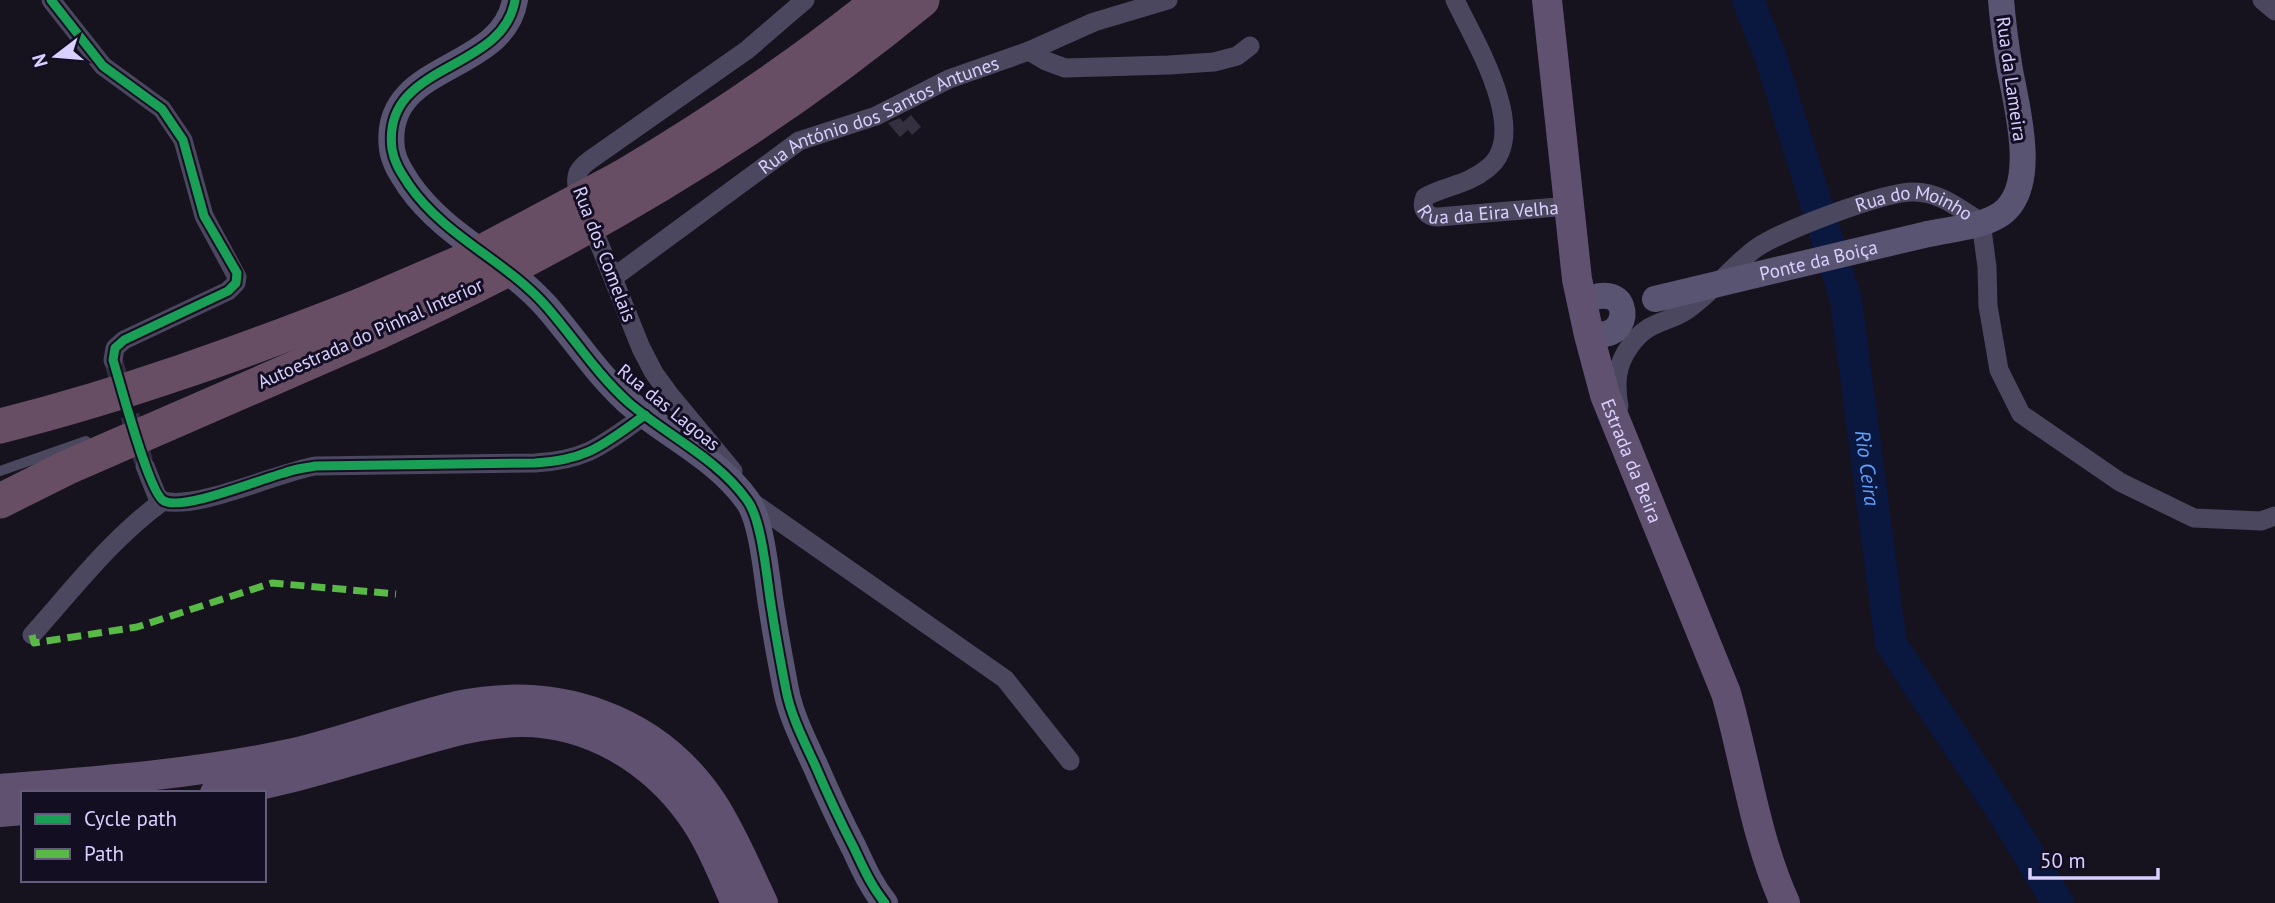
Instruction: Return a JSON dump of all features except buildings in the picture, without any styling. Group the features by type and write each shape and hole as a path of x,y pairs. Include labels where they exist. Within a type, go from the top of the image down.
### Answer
{"highway":[{"name":"Autoestrada do Pinhal Interior","path":"176,420 369,319 469,259 621,178 726,114 824,45 880,0"},
{"name":"Autoestrada do Pinhal Interior","path":"158,381 287,335 369,319 526,261 690,166 761,121 922,0"},
{"path":"0,426 158,381"},
{"path":"0,501 66,468 176,420"}],"main road":[{"name":"Estrada da Beira","path":"1547,0 1569,206 1601,309 1601,381 1726,693 1762,838 1785,903"},
{"path":"0,789 178,774 218,768 299,752 456,707 498,699 549,701 598,712 620,722 645,736 681,765 712,803 763,903"},
{"path":"228,791 303,775 477,727 520,722 562,727 583,732 619,749 640,761 663,781 692,816 707,840 736,903"},
{"path":"0,812 21,810"}],"street":[{"path":"51,0 103,66 162,110 183,140 204,216 237,277 236,283 228,291 124,340 115,348 113,360"},
{"name":"Rua das Lagoas","path":"515,0 514,9 493,37 469,55 412,89 399,105 391,133 393,153 399,170 434,215 546,306 605,379 645,415 709,461 750,502 761,541 775,632 792,712 832,804 872,884 885,903"},
{"name":"Rua dos Comelais","path":"750,502 731,468 654,373 575,181 580,168 747,50 805,0"},
{"name":"Rua António dos Santos Antunes","path":"614,277 799,141 876,116 949,79 1029,51 1094,22 1168,0"},
{"name":"Rua da Eira Velha","path":"1455,0 1494,80 1505,117 1502,147 1491,166 1468,183 1425,198 1423,202 1427,214 1438,217 1569,206"},
{"name":"Rua da Lameira","path":"1980,222 2001,214 2013,201 2020,181 2023,152 2001,0"},
{"path":"2262,0 2275,11"},
{"path":"1029,51 1065,68 1214,62 1237,56 1250,46"},
{"name":"Rua do Moinho","path":"1624,442 1616,387 1623,357 1632,343 1652,324 1686,310 1757,247 1875,200 1915,191 1932,194 1952,203 1980,222 1987,267 1988,306 1999,370 2021,414 2120,482 2194,518 2261,521 2275,516"},
{"name":"Ponte da Boiça","path":"1601,309 1655,299 1980,222"},
{"path":"145,466 158,496 171,503 223,493 285,472 315,466 536,463 570,460 603,445 645,415"},
{"path":"32,635 120,536 163,501"},
{"path":"750,502 1005,679 1070,761"}],"lane":[{"name":"Autoestrada do Pinhal Interior","path":"68,419 158,381"},
{"name":"Autoestrada do Pinhal Interior","path":"127,429 176,420"},
{"path":"0,471 102,436"}],"waterway":[{"name":"Rio Ceira","path":"1748,0 1771,58 1846,300 1891,644 2006,817 2058,903"}],"tunnel":[{"path":"113,360 145,466"}],"marked path":[{"path":"32,635 34,643 137,627 272,583 396,594"}],"cycle path":[{"path":"51,0 103,66 162,109 183,140 204,216 237,273 236,283 228,291 124,340 115,348 113,360 135,436 151,479 164,501 188,502 292,470 315,466 553,461 594,449 645,415"},
{"path":"515,0 506,24 489,42 423,83 405,99 394,120 392,149 396,164 409,185 440,219 512,275 546,306 628,402 706,459 735,485 747,500 761,537 777,641 791,709 839,817 868,876 885,903"}]}
